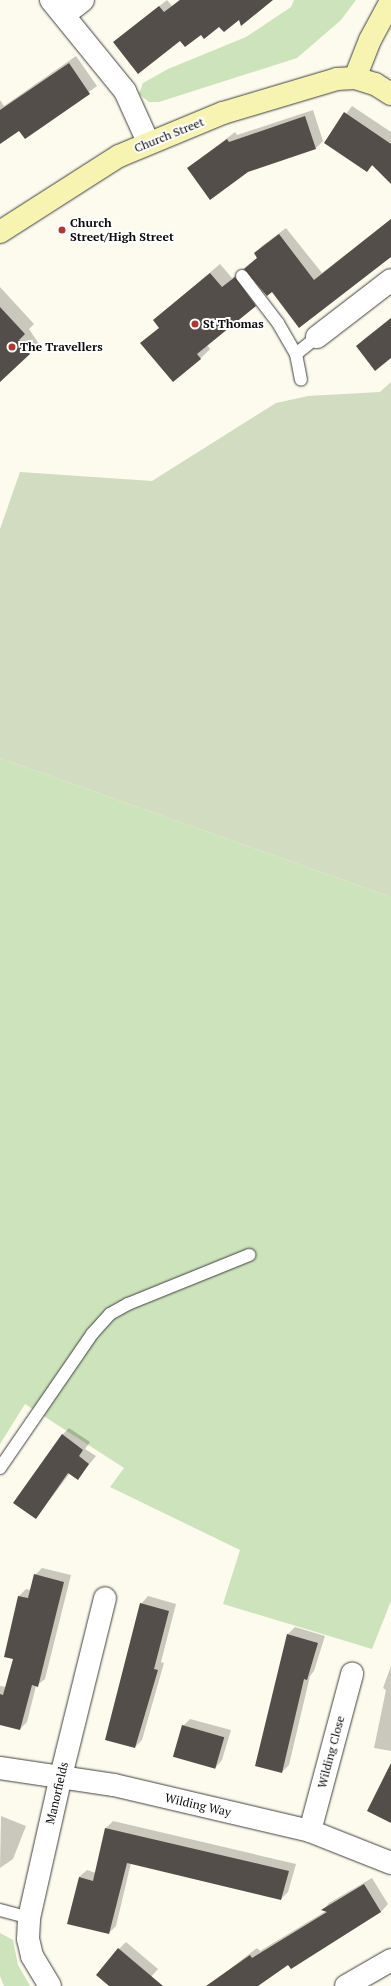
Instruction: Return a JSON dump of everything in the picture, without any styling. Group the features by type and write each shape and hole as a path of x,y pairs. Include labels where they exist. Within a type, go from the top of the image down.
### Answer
{"street":[{"path":"83,0 57,8 125,91 148,142"},
{"path":"355,78 370,40 391,1"},
{"name":"Church Street","path":"0,232 69,186 119,156 148,142 223,113 337,78 355,78 375,84 391,94"},
{"path":"317,337 391,280"},
{"name":"Manorfields","path":"50,1986 32,1956 28,1939 30,1918 61,1776 105,1598"},
{"name":"Wilding Close","path":"310,1831 352,1674"},
{"name":"Wilding Way","path":"0,1768 114,1785 310,1831 345,1843 391,1863"},
{"path":"346,1986 391,1960"}],"lane":[{"path":"242,276 278,323 296,354 301,380"},
{"path":"296,354 317,337"},
{"path":"2,1463 92,1334 110,1314 128,1304 249,1255"},
{"path":"0,1910 30,1918"}],"green space":[{"path":"294,0 356,0 341,20 297,58 159,102 149,102 139,94 143,83 168,69 246,37 291,7"},
{"path":"391,382 391,897 0,758 0,529 20,472 152,481 276,403 308,396 380,392"},
{"path":"0,758 391,897 391,1601 372,1649 223,1604 240,1550 110,1487 124,1468 25,1404 0,1444"},
{"path":"0,1933 13,1940 18,1965 30,1986 4,1986 0,1976"}],"building":[{"path":"180,0 273,0 241,26 239,20 224,32 219,27 204,39 201,35 185,47 180,41 138,74 113,42 159,6 164,12"},
{"path":"69,63 90,94 25,139 19,131 0,144 0,110"},
{"path":"344,112 391,144 391,184 372,165 367,172 324,143"},
{"path":"305,116 316,149 248,172 210,200 187,168 227,139 229,142"},
{"path":"391,219 391,257 299,328 272,292 267,296 244,269 257,258 254,253 279,234 314,280"},
{"name":"St Thomas","path":"210,273 222,287 235,277 256,306 197,354 201,359 173,382 140,343 159,328 153,320"},
{"name":"The Travellers","path":"0,307 25,334 19,340 30,354 0,382"},
{"path":"391,318 391,358 375,371 356,346"},
{"path":"62,1434 83,1450 79,1456 89,1464 78,1480 68,1473 36,1519 13,1503"},
{"path":"34,1574 64,1582 38,1687 32,1685 20,1730 0,1725 0,1694 3,1695 13,1659 4,1657 18,1596 28,1598"},
{"path":"140,1603 169,1611 154,1669 158,1670 135,1748 105,1740"},
{"path":"287,1634 318,1643 307,1680 304,1679 282,1773 255,1766"},
{"path":"182,1725 224,1737 215,1769 173,1757"},
{"path":"391,1763 391,1823 367,1811"},
{"path":"105,1828 289,1871 281,1900 127,1863 109,1934 67,1924 79,1877 93,1881"},
{"path":"364,1884 381,1912 291,1969 288,1965 258,1986 206,1986 250,1955 252,1958 327,1912 321,1910"},
{"path":"118,1948 163,1986 109,1986 96,1975"}],"place":[{"name":"Church Street/High Street","path":"62,230"},
{"name":"St Thomas","path":"195,324"},
{"name":"The Travellers","path":"12,347"}]}
